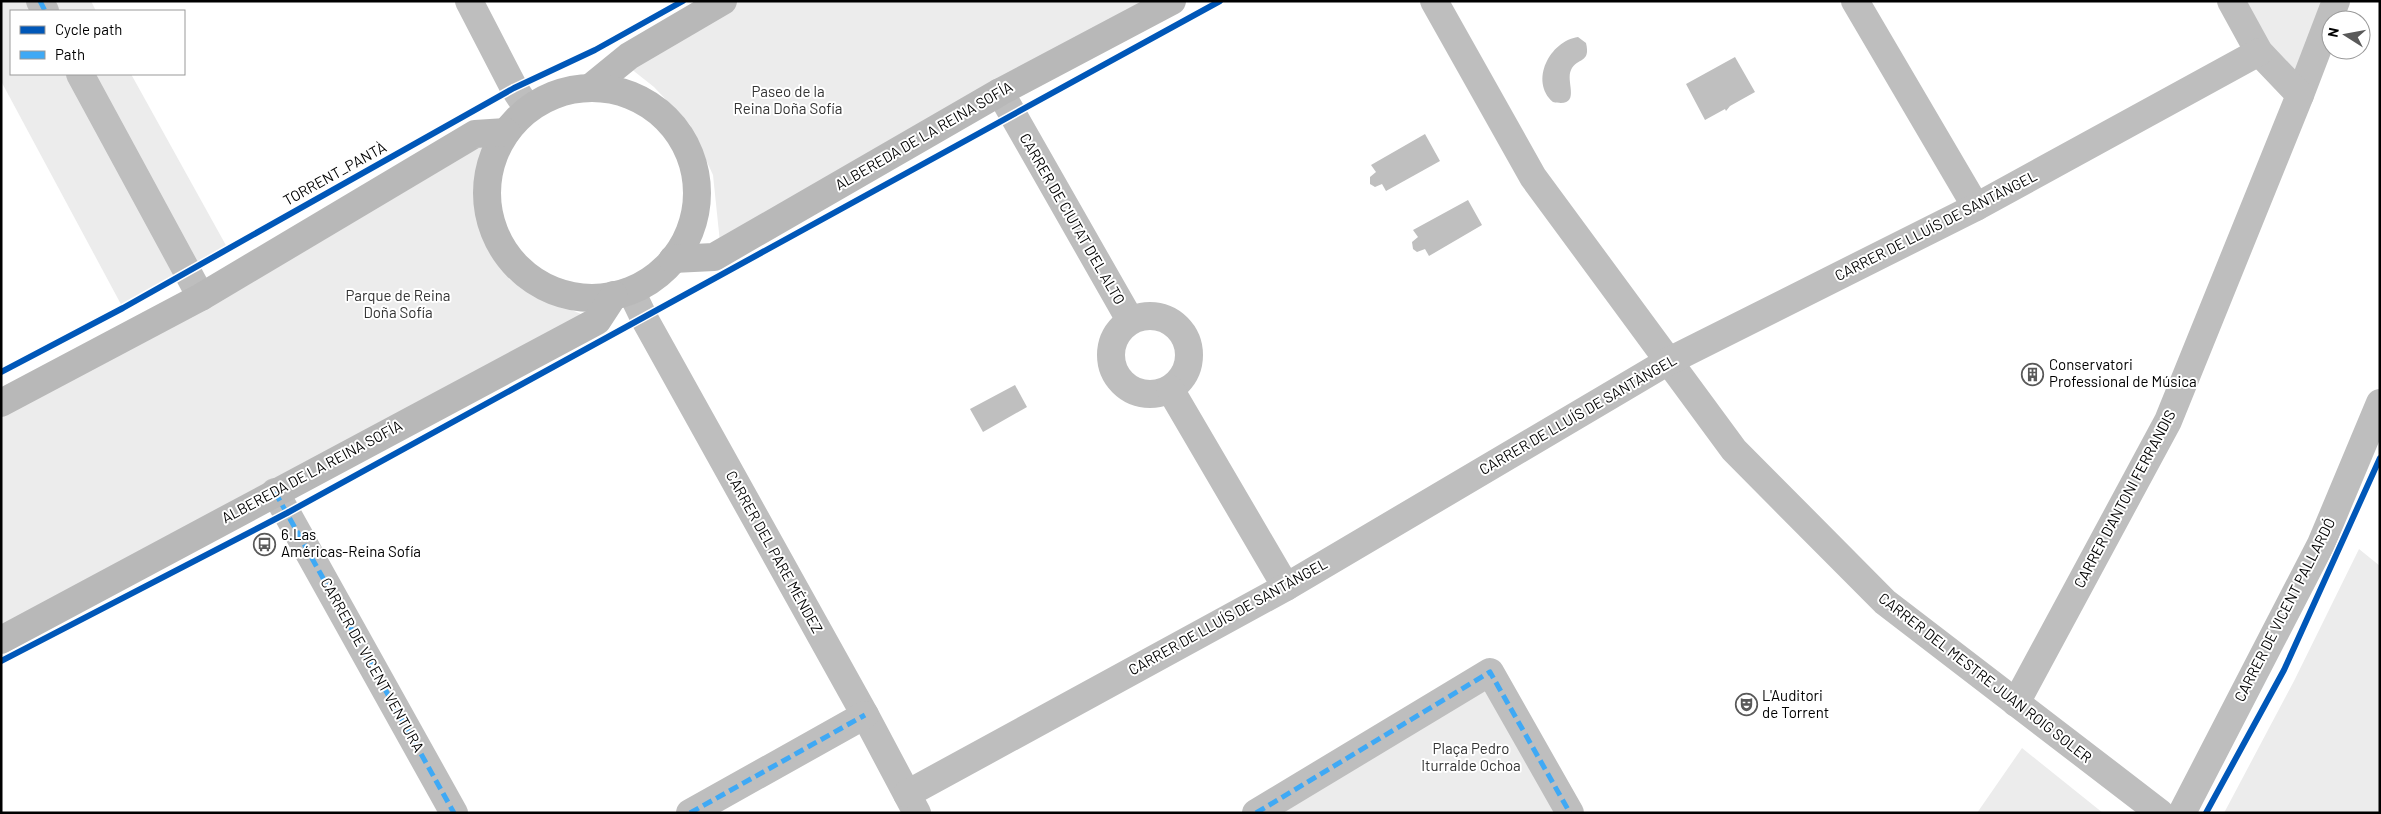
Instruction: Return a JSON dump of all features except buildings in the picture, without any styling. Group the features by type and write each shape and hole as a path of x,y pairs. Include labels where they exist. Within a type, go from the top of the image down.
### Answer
{"street":[{"path":"469,1 514,88 528,109"},
{"path":"591,87 629,56 723,1"},
{"name":"ALBEREDA DE LA REINA SOFÍA","path":"673,259 714,257 1000,92 1172,1"},
{"name":"CARRER DEL MESTRE JUAN ROIG SOLER","path":"1434,1 1533,177 1667,362 1734,450 1885,602 2160,813"},
{"path":"1855,1 1976,207"},
{"path":"2232,1 2259,52 2300,95"},
{"name":"CARRER D'ANTONI FERRANDIS","path":"2016,703 2168,421 2336,1"},
{"name":"CARRER DE LLUÍS DE SANTÀNGEL","path":"912,803 1286,587 1667,362 1976,207 2259,52"},
{"path":"81,75 200,297"},
{"path":"591,87 633,94 664,114 686,143 697,178 696,214 682,248 658,276 622,293 589,299 558,293 529,277 506,254 492,225 487,193 492,161 506,132 528,109 560,92 591,87"},
{"name":"CARRER DE CIUTAT D'EL ALTO","path":"1000,92 1130,320"},
{"path":"1,403 200,297 476,134 506,132"},
{"name":"ALBEREDA DE LA REINA SOFÍA","path":"1,640 597,321 622,293"},
{"name":"CARRER DEL PARE MÉNDEZ","path":"622,293 648,326 912,803"},
{"name":"CARRER DE CIUTAT D'EL ALTO","path":"1150,315 1170,320 1184,335 1189,355 1184,375 1170,389 1150,395 1130,390 1115,375 1110,355 1115,334 1130,320 1150,315"},
{"path":"1170,389 1286,587"},
{"name":"CARRER DE VICENT PALLARDÓ","path":"2182,813 2321,544 2380,403"},
{"name":"CARRER DE VICENT VENTURA","path":"275,492 454,813"},
{"path":"1256,813 1490,672 1570,813"},
{"path":"690,813 865,715"}],"green space":[{"path":"1,1 91,1 96,10 10,10 10,75 132,75 228,249 123,308 1,81"},
{"name":"Paseo de la Reina Doña Sofía","path":"711,1 1176,1 721,252 713,175 690,125 654,87 611,53"},
{"path":"2242,1 2326,1 2297,77 2265,44"},
{"name":"Parque de Reina Doña Sofía","path":"488,125 477,203 509,279 551,301 597,321 1,640 1,403"},
{"path":"2359,549 2380,566 2380,813 2224,813 2294,681"},
{"name":"Plaça Pedro Iturralde Ochoa","path":"1492,681 1567,813 1274,813"},
{"path":"2022,748 2103,813 1977,813"}],"shaded area":[{"path":"1578,37 1586,43 1587,54 1571,70 1571,93 1568,101 1562,103 1553,102 1546,93 1543,84 1543,73 1546,63 1559,46 1568,40"},
{"path":"1735,57 1755,92 1730,106 1726,111 1725,109 1705,120 1686,84"},
{"path":"1425,134 1440,161 1386,191 1382,184 1375,187 1370,184 1370,177 1376,172 1371,165"},
{"path":"1468,200 1482,225 1429,256 1425,249 1417,252 1413,249 1412,242 1418,237 1413,230"},
{"path":"1015,385 1027,407 983,432 970,409"}],"marked path":[{"path":"40,1 44,10"},
{"path":"275,492 454,813"},
{"path":"1256,813 1490,672 1570,813"},
{"path":"690,813 865,715"}],"cycle path":[{"name":"TORRENT_PANTÀ","path":"1,372 123,308 514,88 595,50 683,1"},
{"path":"1,661 287,513 1220,1"},
{"path":"2206,813 2284,670 2380,458"}],"place":[{"name":"Conservatori Professional de Música","path":"2033,374"},
{"name":"6.Las Américas-Reina Sofía","path":"265,544"},
{"name":"L'Auditori de Torrent","path":"1746,705"}]}
